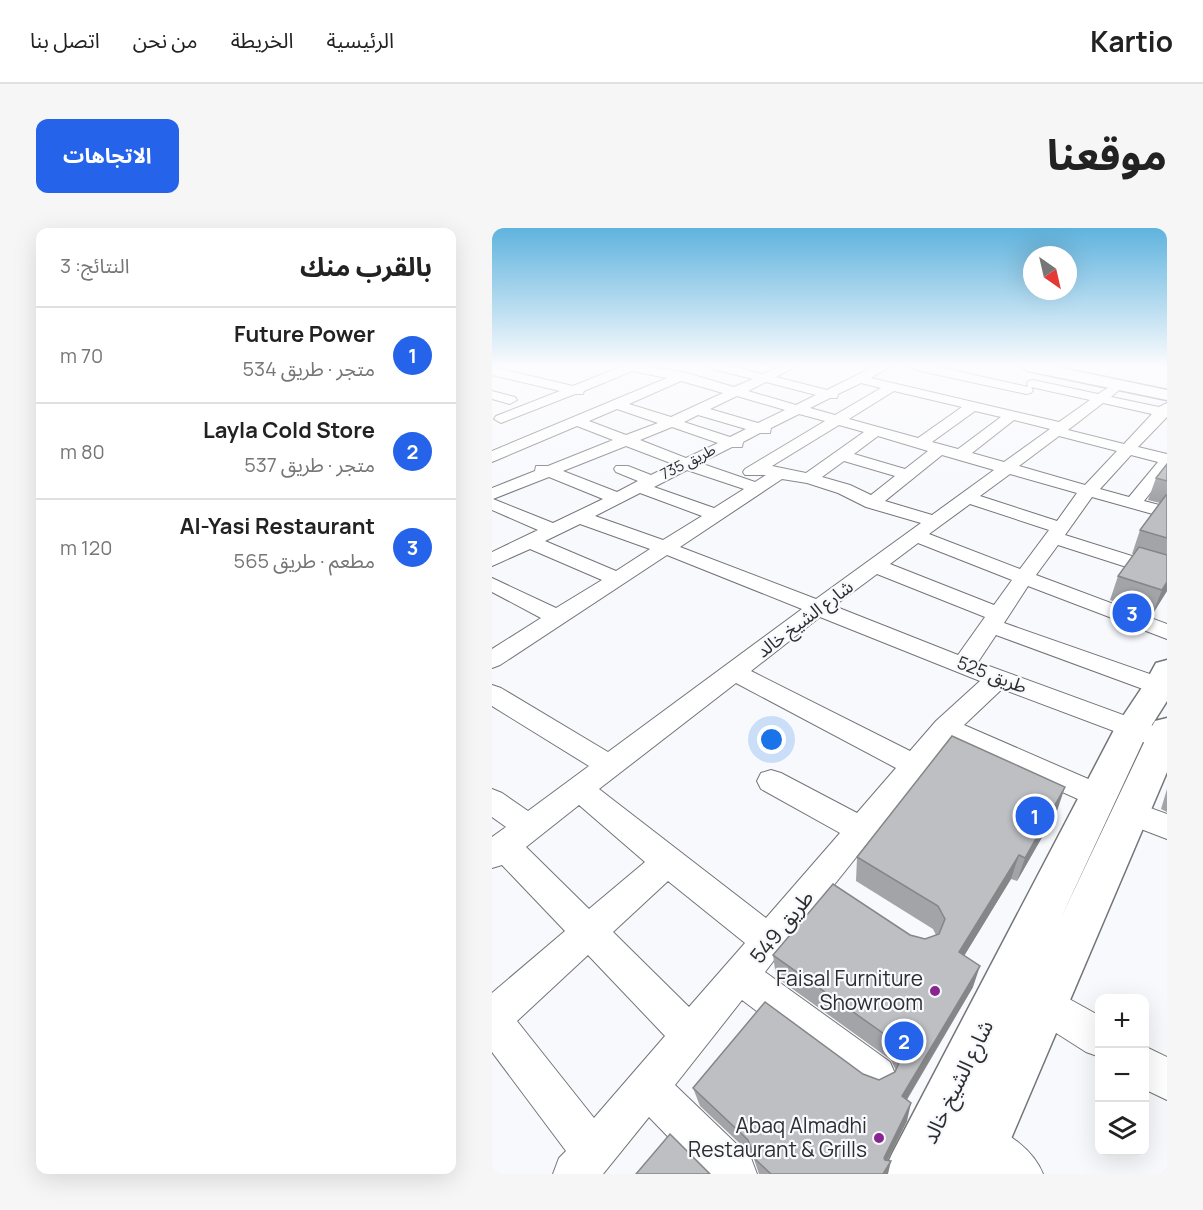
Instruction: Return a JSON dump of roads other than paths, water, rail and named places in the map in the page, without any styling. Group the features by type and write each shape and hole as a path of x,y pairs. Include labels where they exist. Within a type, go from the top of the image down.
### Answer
{"street":[{"path":"497,418 519,410"},
{"path":"494,454 577,421 593,410"},
{"path":"637,410 753,449 778,465 809,478 844,489 872,502 934,521"},
{"path":"492,494 670,423 680,410"},
{"path":"713,410 757,428 803,441"},
{"name":"طريق 735","path":"492,560 793,410"},
{"path":"799,410 960,455 1012,453"},
{"path":"492,660 716,514 758,478 778,465 803,441 855,410"},
{"path":"920,444 967,410"},
{"path":"993,410 1138,433 1167,444"},
{"path":"960,455 980,439 1008,410"},
{"name":"شارع الشيخ خالد","path":"508,843 916,536 966,497 1012,453 1080,410"},
{"path":"1104,410 1117,417"},
{"path":"963,664 1088,491 1138,433 1165,411"},
{"path":"497,418 546,434"},
{"path":"577,421 686,464 736,480 758,478"},
{"path":"809,478 874,432"},
{"path":"1132,504 1166,464 1138,433"},
{"path":"980,439 1088,491 1167,513"},
{"path":"872,502 940,449"},
{"path":"494,454 617,498"},
{"path":"841,455 909,475"},
{"path":"622,469 645,484 716,514"},
{"path":"966,497 1167,574"},
{"path":"492,504 554,530"},
{"name":"طريق 525","path":"579,517 666,548 998,679 1157,734"},
{"path":"916,536 1167,632"},
{"path":"530,542 618,579"},
{"path":"876,566 995,620 1163,678"},
{"path":"492,584 558,618"},
{"path":"734,672 914,765"},
{"name":"شارع الشيخ خالد","path":"974,1158 1132,812 1157,734 1163,678"},
{"name":"طريق 549","path":"584,1164 945,728 998,679"},
{"path":"492,694 610,766"},
{"path":"945,728 1132,812"},
{"path":"771,781 861,830"},
{"path":"579,789 667,862 770,942"},
{"path":"492,801 508,843 589,933 691,1036"},
{"name":"شارع الشيخ خالد","path":"912,1174 1132,812"},
{"path":"584,1164 492,1019 667,862"},
{"path":"821,879 851,898"},
{"path":"741,977 876,1076"},
{"path":"1044,1004 1095,1035"},
{"path":"1149,1069 1167,1080"},
{"path":"648,1087 735,1174"},
{"path":"974,1158 1021,1174"}],"place":[{"name":"Al-Yasi Restaurant","path":"1132,613"},
{"name":"Future Power","path":"1035,816"},
{"name":"Faisal Furniture Showroom","path":"935,991"},
{"name":"Layla Cold Store","path":"904,1041"},
{"name":"Abaq Almadhi Restaurant & Grills","path":"879,1138"}]}
